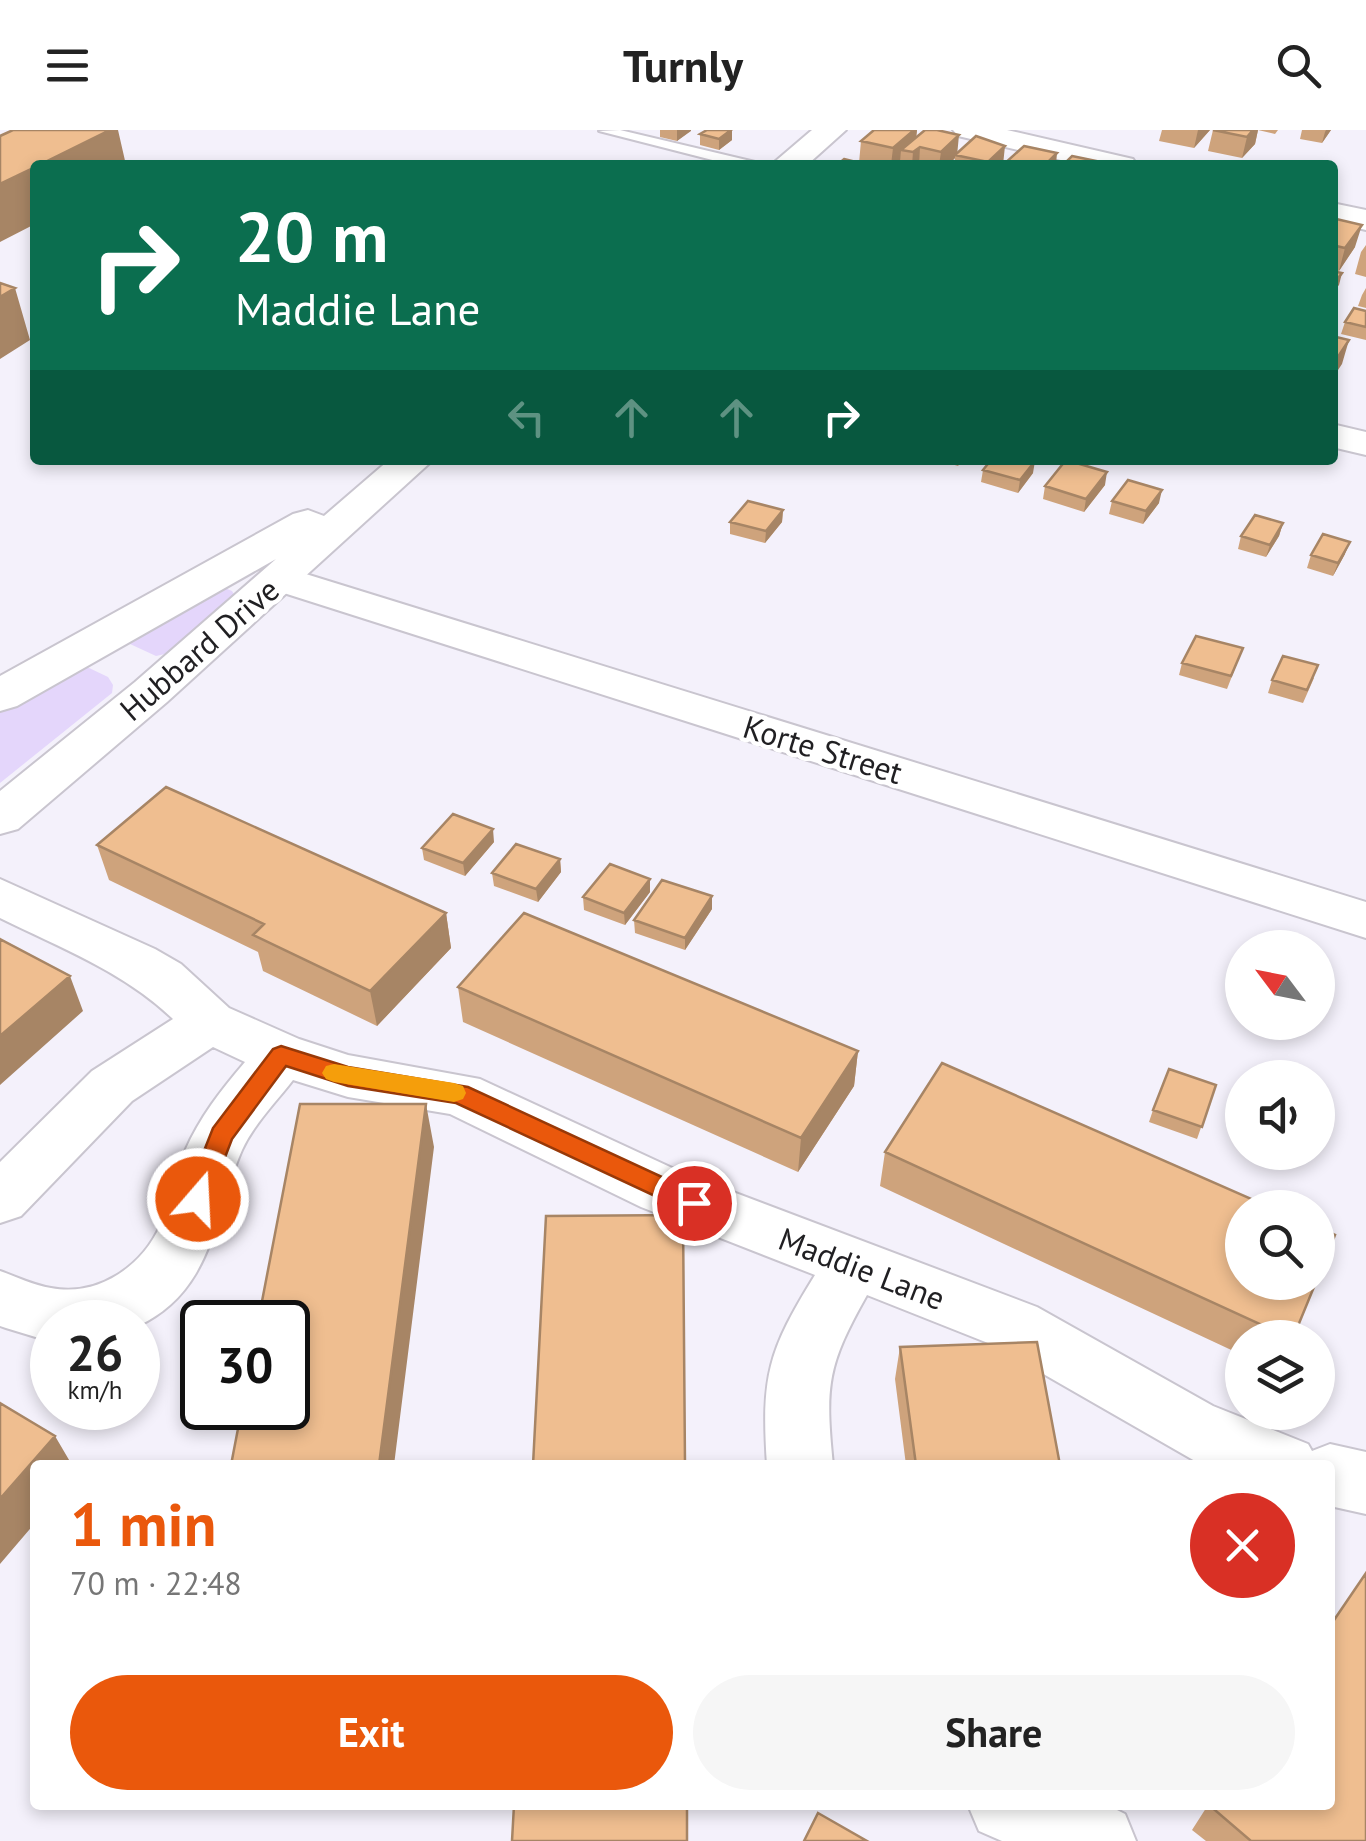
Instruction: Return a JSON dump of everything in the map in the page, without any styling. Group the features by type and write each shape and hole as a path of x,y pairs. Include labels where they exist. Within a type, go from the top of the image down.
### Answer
{"street":[{"path":"793,160 831,130"},
{"path":"968,130 1100,160"},
{"path":"1338,213 1366,220"},
{"path":"1338,437 1366,444"},
{"name":"Hubbard Drive","path":"0,818 151,692 403,468"},
{"name":"Hubbard Drive","path":"0,696 403,468"},
{"name":"Korte Street","path":"280,578 1366,920"},
{"path":"76,652 125,660 139,671 151,692"},
{"name":"Maddie Lane","path":"0,897 137,962 163,978 210,1022 281,1055 348,1076 460,1094 662,1190 1015,1326 1190,1426 1271,1460"},
{"path":"0,1199 112,1086 210,1022"},
{"path":"0,1297 22,1310 63,1320 104,1312 138,1298 168,1267 186,1234 222,1134 281,1055"},
{"path":"800,1460 795,1410 797,1376 808,1346 852,1266"},
{"path":"1335,1476 1366,1483"},
{"path":"1020,1810 1076,1829 1098,1841"}],"lane":[{"path":"606,131 729,160"}],"shaded area":[{"path":"220,586 235,596 165,654 156,656 117,638"},
{"path":"87,667 108,677 112,693 0,783 0,712 51,675"}],"building":[{"path":"13,130 110,130 49,160 30,160 30,169 0,184 0,136"},
{"path":"707,130 731,130 719,139 700,134"},
{"path":"874,130 914,130 893,148 861,141"},
{"path":"925,130 959,135 941,152 920,147 913,152 901,150"},
{"path":"1213,130 1253,130 1247,137"},
{"path":"976,136 1005,146 990,160 955,155"},
{"path":"1024,146 1057,153 1050,160 1009,160"},
{"path":"1338,219 1362,225 1345,248 1338,246"},
{"path":"0,283 15,288 0,297"},
{"path":"1354,308 1366,311 1366,327 1345,322"},
{"path":"1338,337 1349,340 1338,357"},
{"path":"987,465 1032,465 1020,480 983,470"},
{"path":"1062,465 1083,465 1107,472 1086,499 1045,486"},
{"path":"1128,480 1162,490 1146,511 1112,501"},
{"path":"748,501 783,510 766,531 730,522"},
{"path":"1255,515 1283,523 1270,545 1241,536"},
{"path":"1323,534 1350,542 1338,563 1311,555"},
{"path":"1196,636 1243,648 1231,676 1182,663"},
{"path":"1283,656 1318,665 1307,690 1272,680"},
{"path":"166,787 446,913 370,991 253,935 264,924 97,845"},
{"path":"453,814 493,829 463,863 422,848"},
{"path":"516,844 560,859 536,889 492,873"},
{"path":"610,864 650,879 624,913 583,897"},
{"path":"662,880 712,896 685,938 634,920"},
{"path":"524,913 858,1051 801,1138 458,987"},
{"path":"0,939 70,976 0,1036"},
{"path":"942,1063 1231,1190 1225,1190 1225,1300 1309,1300 1300,1320 1251,1320 885,1152"},
{"path":"1169,1069 1216,1085 1202,1127 1153,1110"},
{"path":"300,1104 426,1104 380,1460 232,1460 238,1430 310,1430 310,1300 262,1300"},
{"path":"683,1215 685,1460 533,1460 546,1216"},
{"path":"1037,1342 1059,1460 915,1460 900,1347"},
{"path":"0,1403 30,1421 30,1430 45,1430 55,1436 30,1460 0,1499"},
{"path":"1366,1573 1366,1841 1251,1841 1215,1810 1335,1810 1335,1619"},
{"path":"514,1810 687,1810 687,1841 512,1841"},
{"path":"818,1813 867,1841 804,1841"}],"slow traffic":[{"path":"334,1073 454,1093"}],"route":[{"path":"198,1199 222,1134 281,1055 348,1076 460,1094 694,1203"}]}
